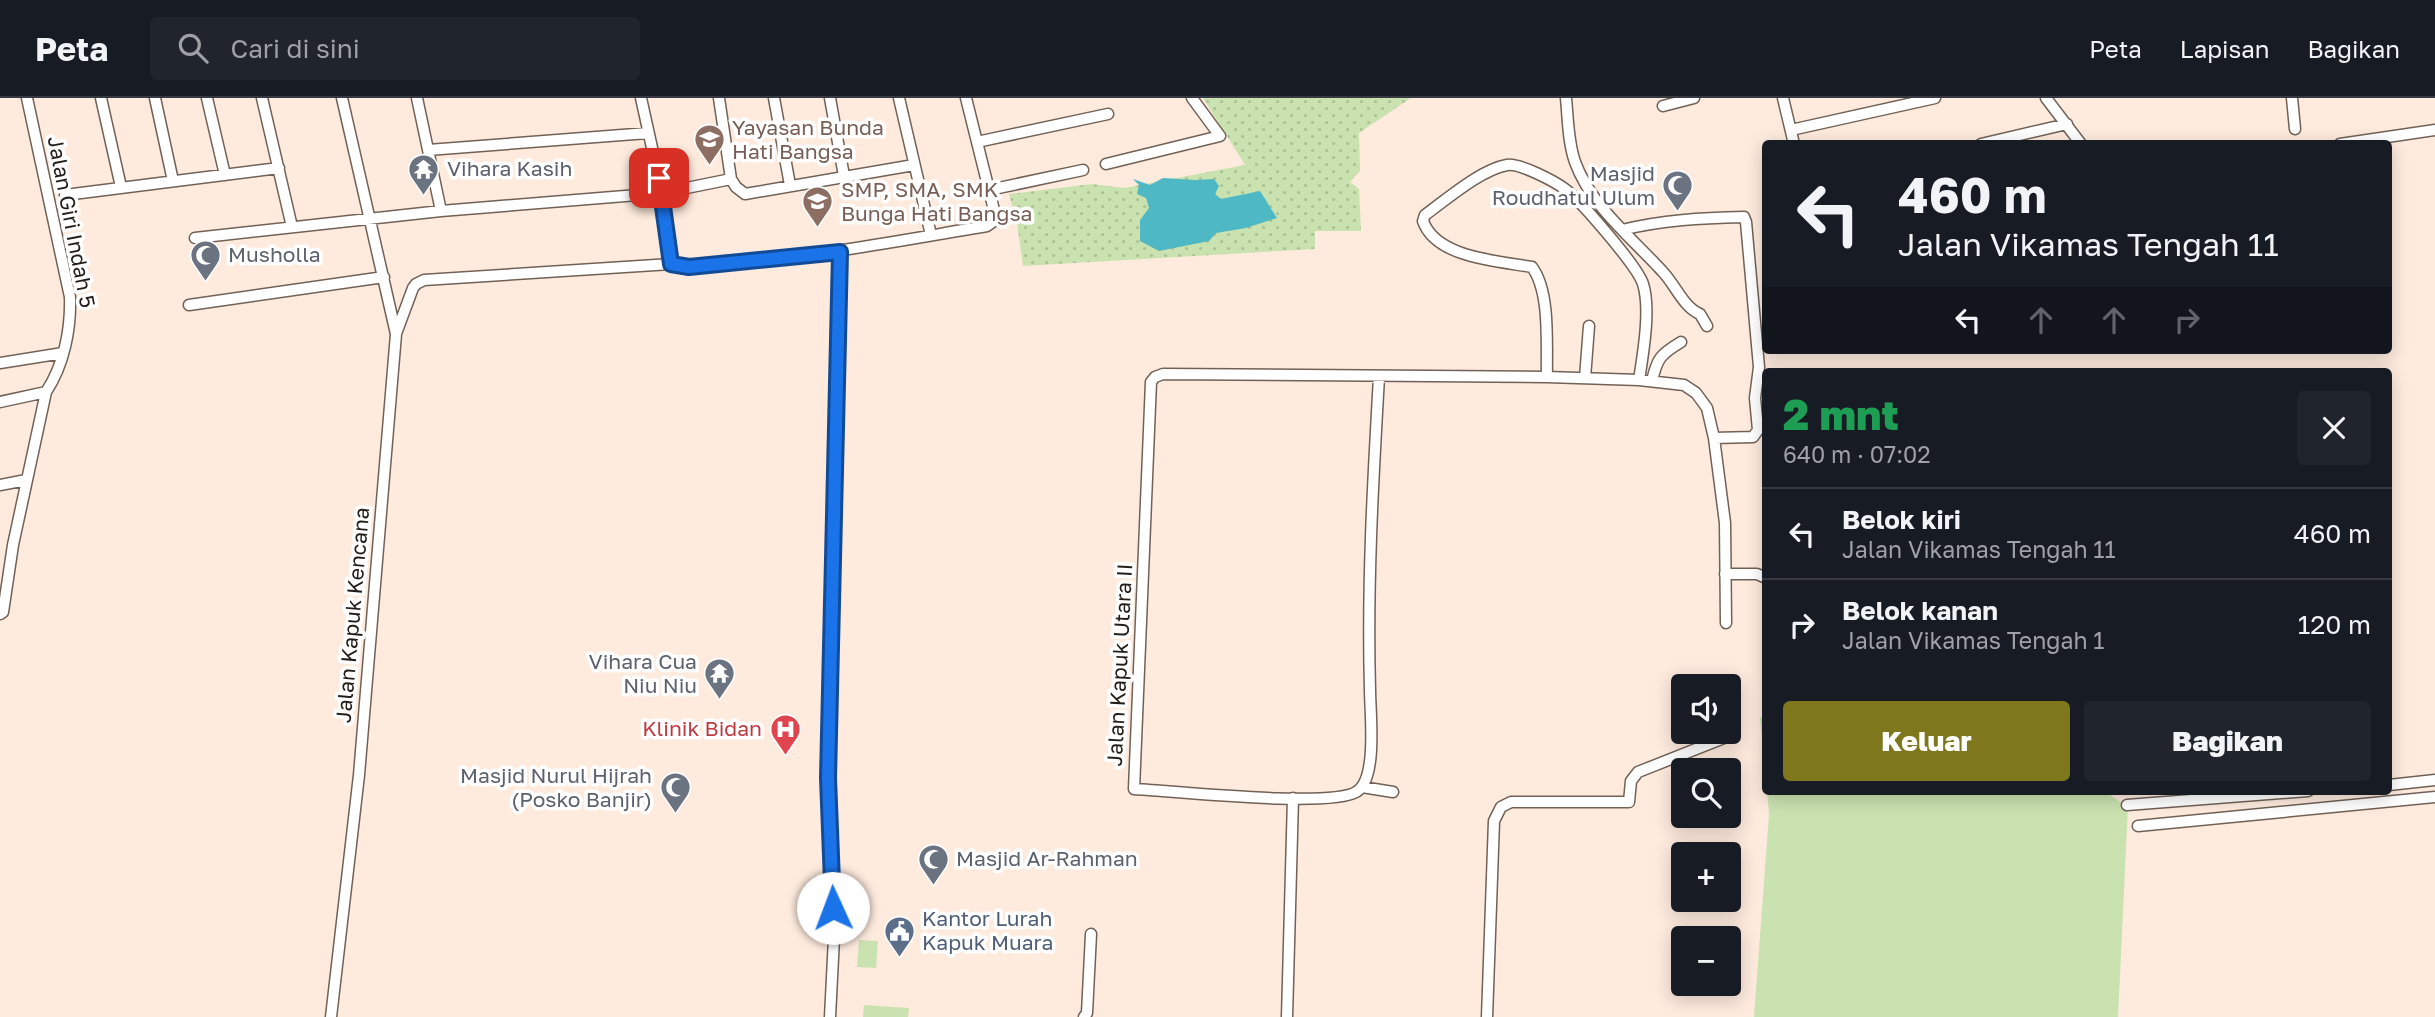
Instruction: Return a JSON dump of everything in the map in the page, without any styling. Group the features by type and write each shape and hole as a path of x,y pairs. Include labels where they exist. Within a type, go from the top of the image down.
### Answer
{"street":[{"name":"Jalan Giri Indah 5","path":"0,614 3,612 13,545 46,393 57,375 70,316 70,297 27,98"},
{"path":"101,98 121,187"},
{"path":"155,98 173,181"},
{"path":"207,98 225,175"},
{"path":"262,98 292,228"},
{"name":"Jalan Kapuk Kencana","path":"331,1017 359,775 396,334 342,98"},
{"path":"417,98 441,211"},
{"path":"641,98 662,193 671,264"},
{"path":"719,98 731,179 745,194 914,165"},
{"path":"774,98 790,185"},
{"path":"830,98 844,176"},
{"path":"899,98 931,235"},
{"path":"396,334 413,288 424,280 671,264 689,267 840,252 987,226 994,221 989,190 966,98"},
{"path":"1106,164 1220,136 1192,98"},
{"path":"1566,98 1575,162 1599,204 1639,250 1662,271 1691,310 1700,314 1707,327"},
{"path":"1663,106 1694,98"},
{"path":"1783,98 1793,140"},
{"path":"1791,130 1935,98"},
{"path":"2046,98 2078,140"},
{"path":"2292,98 2295,130"},
{"path":"977,142 1108,114"},
{"path":"1998,140 2067,124"},
{"path":"2367,140 2435,130"},
{"path":"428,150 648,133"},
{"path":"1547,377 1545,306 1537,274 1532,267 1449,249 1437,241 1426,229 1423,221 1424,215 1482,175 1508,164 1518,165 1565,189 1628,259 1637,273 1644,288 1646,315 1639,380"},
{"path":"65,195 279,168"},
{"path":"989,190 1083,170"},
{"path":"195,237 441,211 662,193 731,179"},
{"path":"1622,230 1661,222 1744,217 1759,367 1755,398 1758,430 1753,437 1714,438"},
{"path":"830,1017 834,938 828,778 840,252"},
{"path":"189,305 384,277"},
{"path":"1585,378 1589,326"},
{"path":"1652,381 1658,358 1681,342"},
{"path":"0,363 63,353"},
{"name":"Jalan Kapuk Utara II","path":"1362,787 1352,794 1293,803 1134,789 1151,382 1154,377 1163,374 1547,377 1676,382 1696,393 1707,408 1714,438 1725,523 1726,623"},
{"path":"1379,377 1367,609 1371,738 1369,773 1362,787 1393,792"},
{"path":"0,402 46,393"},
{"path":"0,485 26,480"},
{"path":"0,547 13,545"},
{"path":"1725,575 1762,576"},
{"path":"1487,1017 1496,815 1511,802 1629,802 1631,780 1638,772 1709,744"},
{"path":"2392,785 2435,780"},
{"path":"2127,805 2256,795"},
{"path":"2138,826 2435,797"},
{"path":"1287,1017 1293,803"},
{"path":"1084,1017 1087,1013 1090,934"}],"green space":[{"path":"1203,98 1411,98 1359,133 1360,171 1350,182 1359,189 1361,231 1315,231 1315,249 1023,266 1017,223 1009,194 1092,184 1124,188 1245,165"},
{"path":"1767,795 2110,795 2128,807 2118,1017 1754,1017 1769,814"},
{"path":"859,940 878,941 876,968 857,967"},
{"path":"864,1005 909,1008 908,1017 863,1017"}],"water":[{"path":"1163,178 1214,179 1219,186 1215,194 1221,199 1260,191 1277,218 1246,228 1216,233 1209,241 1159,251 1140,241 1140,220 1149,208 1146,198 1137,194 1139,185 1133,179 1150,185"}],"place":[{"name":"Yayasan Bunda Hati Bangsa","path":"709,167"},
{"name":"Vihara Kasih","path":"424,196"},
{"name":"Masjid Roudhatul Ulum","path":"1678,213"},
{"name":"SMP, SMA, SMK Bunga Hati Bangsa","path":"818,229"},
{"name":"Musholla","path":"205,282"},
{"name":"Vihara Cua Niu Niu","path":"720,701"},
{"name":"Klinik Bidan","path":"785,756"},
{"name":"Masjid Nurul Hijrah (Posko Banjir)","path":"675,815"},
{"name":"Masjid Ar-Rahman","path":"933,886"},
{"name":"Kantor Lurah Kapuk Muara","path":"899,958"}],"route":[{"path":"659,178 671,264 689,267 840,252 828,778 833,908"}]}
